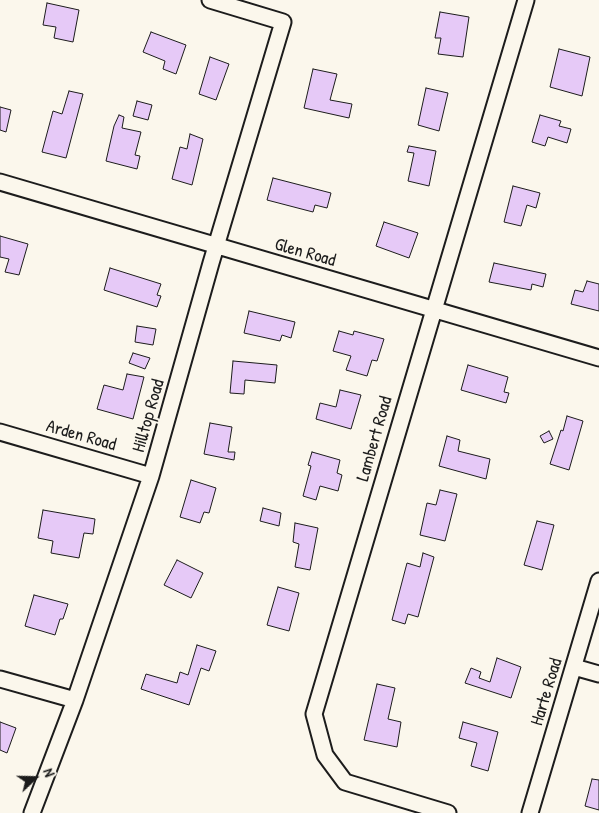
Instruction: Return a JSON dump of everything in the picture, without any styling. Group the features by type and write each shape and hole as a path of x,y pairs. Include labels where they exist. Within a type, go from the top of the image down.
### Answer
{"street":[{"name":"Hilltop Road","path":"32,813 75,700 151,476 282,22 210,0"},
{"name":"Lambert Road","path":"448,813 345,782 325,755 314,714 526,0"},
{"name":"Glen Road","path":"0,182 599,358"},
{"name":"Arden Road","path":"0,432 151,476"},
{"name":"Harte Road","path":"530,813 599,581"},
{"path":"574,667 599,674"},
{"path":"0,679 75,700"}],"building":[{"path":"47,3 79,10 73,42 54,38 56,27 43,25"},
{"path":"440,12 469,17 463,57 438,54 441,38 435,38"},
{"path":"151,32 186,45 176,74 163,69 165,61 143,52"},
{"path":"559,49 590,57 582,96 550,87"},
{"path":"210,57 229,64 216,100 199,94"},
{"path":"313,69 337,74 330,100 352,104 349,118 304,108"},
{"path":"426,88 448,93 439,131 418,125"},
{"path":"69,91 83,94 66,158 42,152 53,111 62,114"},
{"path":"137,101 152,105 148,120 133,116"},
{"path":"0,107 11,110 6,132 0,130"},
{"path":"119,115 124,117 122,128 141,132 135,155 140,156 137,169 106,161 114,126"},
{"path":"540,115 561,121 559,126 571,129 567,143 548,137 545,146 532,142"},
{"path":"190,134 203,139 192,185 172,179 180,147 187,149"},
{"path":"409,146 436,151 429,186 408,181 414,153 407,152"},
{"path":"273,178 331,193 327,208 315,205 313,212 267,200"},
{"path":"513,186 540,193 536,208 527,205 521,226 504,222"},
{"path":"384,222 418,233 409,258 376,246"},
{"path":"0,236 28,244 19,275 5,272 9,259 0,257"},
{"path":"494,263 546,274 543,287 532,284 531,290 489,282"},
{"path":"110,268 161,284 157,295 161,296 157,307 104,290"},
{"path":"587,281 599,284 599,311 571,304 575,290 583,292"},
{"path":"249,311 295,322 291,338 282,335 280,341 244,333"},
{"path":"137,326 156,329 153,345 135,342"},
{"path":"339,331 353,335 354,331 384,339 377,361 372,360 367,376 346,370 351,356 333,351"},
{"path":"133,353 150,358 145,369 129,363"},
{"path":"233,361 277,365 275,383 245,380 244,394 230,393"},
{"path":"468,365 508,377 504,392 509,393 506,403 461,390"},
{"path":"127,374 144,377 133,419 97,409 104,385 123,390"},
{"path":"340,390 361,395 351,429 316,419 320,403 336,407"},
{"path":"567,416 583,421 569,470 550,464"},
{"path":"210,423 232,427 228,452 235,452 234,460 204,454"},
{"path":"549,431 553,439 544,443 540,436"},
{"path":"447,436 460,440 458,451 490,459 486,479 439,466"},
{"path":"312,452 340,460 337,473 342,475 338,491 320,486 316,500 303,496 311,466 308,465"},
{"path":"191,480 216,488 209,513 204,512 200,523 180,517"},
{"path":"440,490 457,494 445,541 420,535 427,503 436,505"},
{"path":"263,508 281,513 279,526 260,521"},
{"path":"43,510 95,519 93,534 84,533 79,558 51,553 53,541 38,538"},
{"path":"537,521 554,525 542,570 524,565"},
{"path":"295,523 318,528 310,570 295,567 299,544 293,542"},
{"path":"423,553 434,557 418,617 408,614 405,624 392,620 407,563 420,567"},
{"path":"177,560 203,573 191,598 164,585"},
{"path":"278,587 299,593 289,631 267,625"},
{"path":"34,595 68,604 63,619 60,619 55,635 25,626"},
{"path":"197,645 216,651 209,671 201,668 189,705 141,689 146,674 177,683 180,672 188,675"},
{"path":"497,658 521,667 511,698 465,683 471,668 481,672 479,678 490,682"},
{"path":"377,684 395,688 388,719 401,722 397,747 364,740"},
{"path":"0,722 16,728 7,753 0,750"},
{"path":"463,722 498,732 488,771 471,766 477,743 459,738"},
{"path":"592,779 599,780 599,810 585,806"}]}
